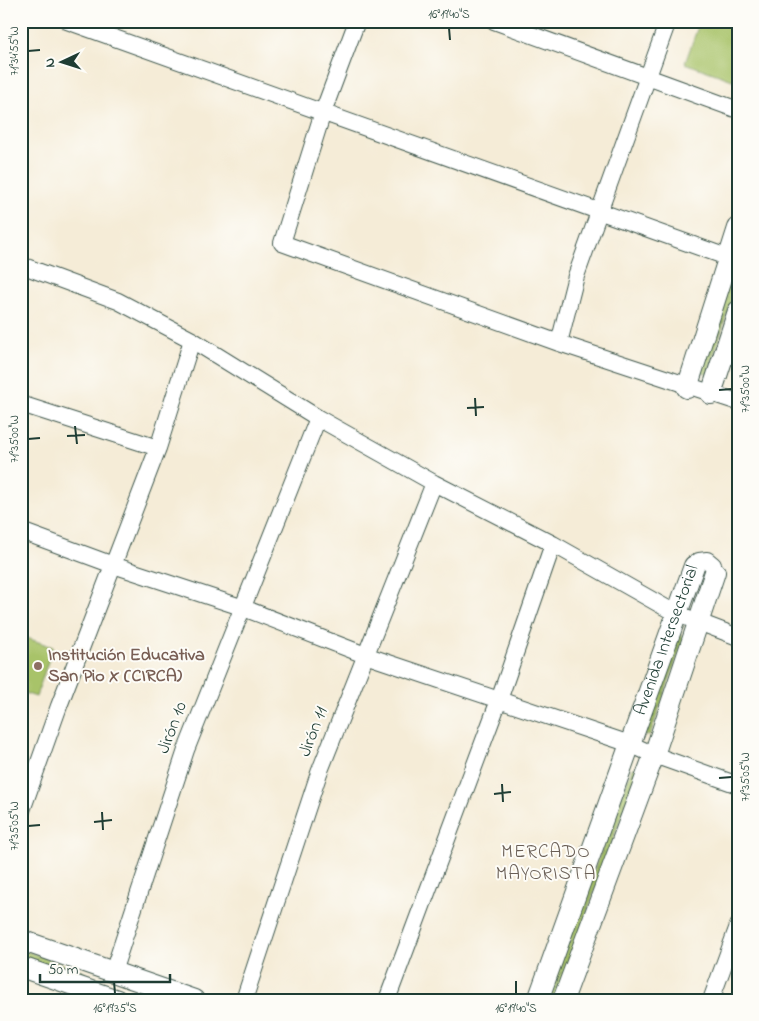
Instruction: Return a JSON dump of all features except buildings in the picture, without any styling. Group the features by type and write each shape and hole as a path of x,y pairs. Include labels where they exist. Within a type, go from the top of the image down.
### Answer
{"street":[{"path":"67,21 732,259"},
{"path":"357,21 323,112 282,243 559,344 687,388 738,402"},
{"path":"494,21 738,110"},
{"path":"559,344 576,276 668,21"},
{"path":"687,388 732,259 738,228"},
{"path":"21,265 118,301 192,340 318,418 434,483 553,544 675,612 738,638"},
{"path":"711,394 738,311"},
{"path":"21,813 59,706 158,448 192,340"},
{"path":"21,404 158,448"},
{"name":"Jirón 10","path":"113,972 186,750 318,418"},
{"name":"Jirón 11","path":"244,1000 319,773 434,483"},
{"path":"21,531 113,565 242,607 365,656 630,744 654,755 738,784"},
{"path":"387,1000 499,700 553,544"},
{"name":"Avenida Intersectorial","path":"538,1000 630,744 675,612 694,566 699,562 707,560 713,565 715,572 654,755 563,1000"},
{"path":"711,1000 738,926"},
{"path":"21,940 194,1000"},
{"path":"21,966 110,998 113,972"}],"green space":[{"path":"700,21 738,21 738,82 685,63"},
{"path":"728,283 736,285 708,374 700,372"},
{"path":"680,634 684,638 650,735 645,736 643,735 678,635"},
{"path":"21,636 53,647 36,697 21,692"},
{"path":"632,768 638,769 556,1000 546,1000"},
{"path":"21,949 85,972 83,980 21,959"}],"place":[{"name":"Institución Educativa San Pio X (CIRCA)","path":"38,666"}],"district":[{"name":"MERCADO MAYORISTA","path":"546,863"}]}
